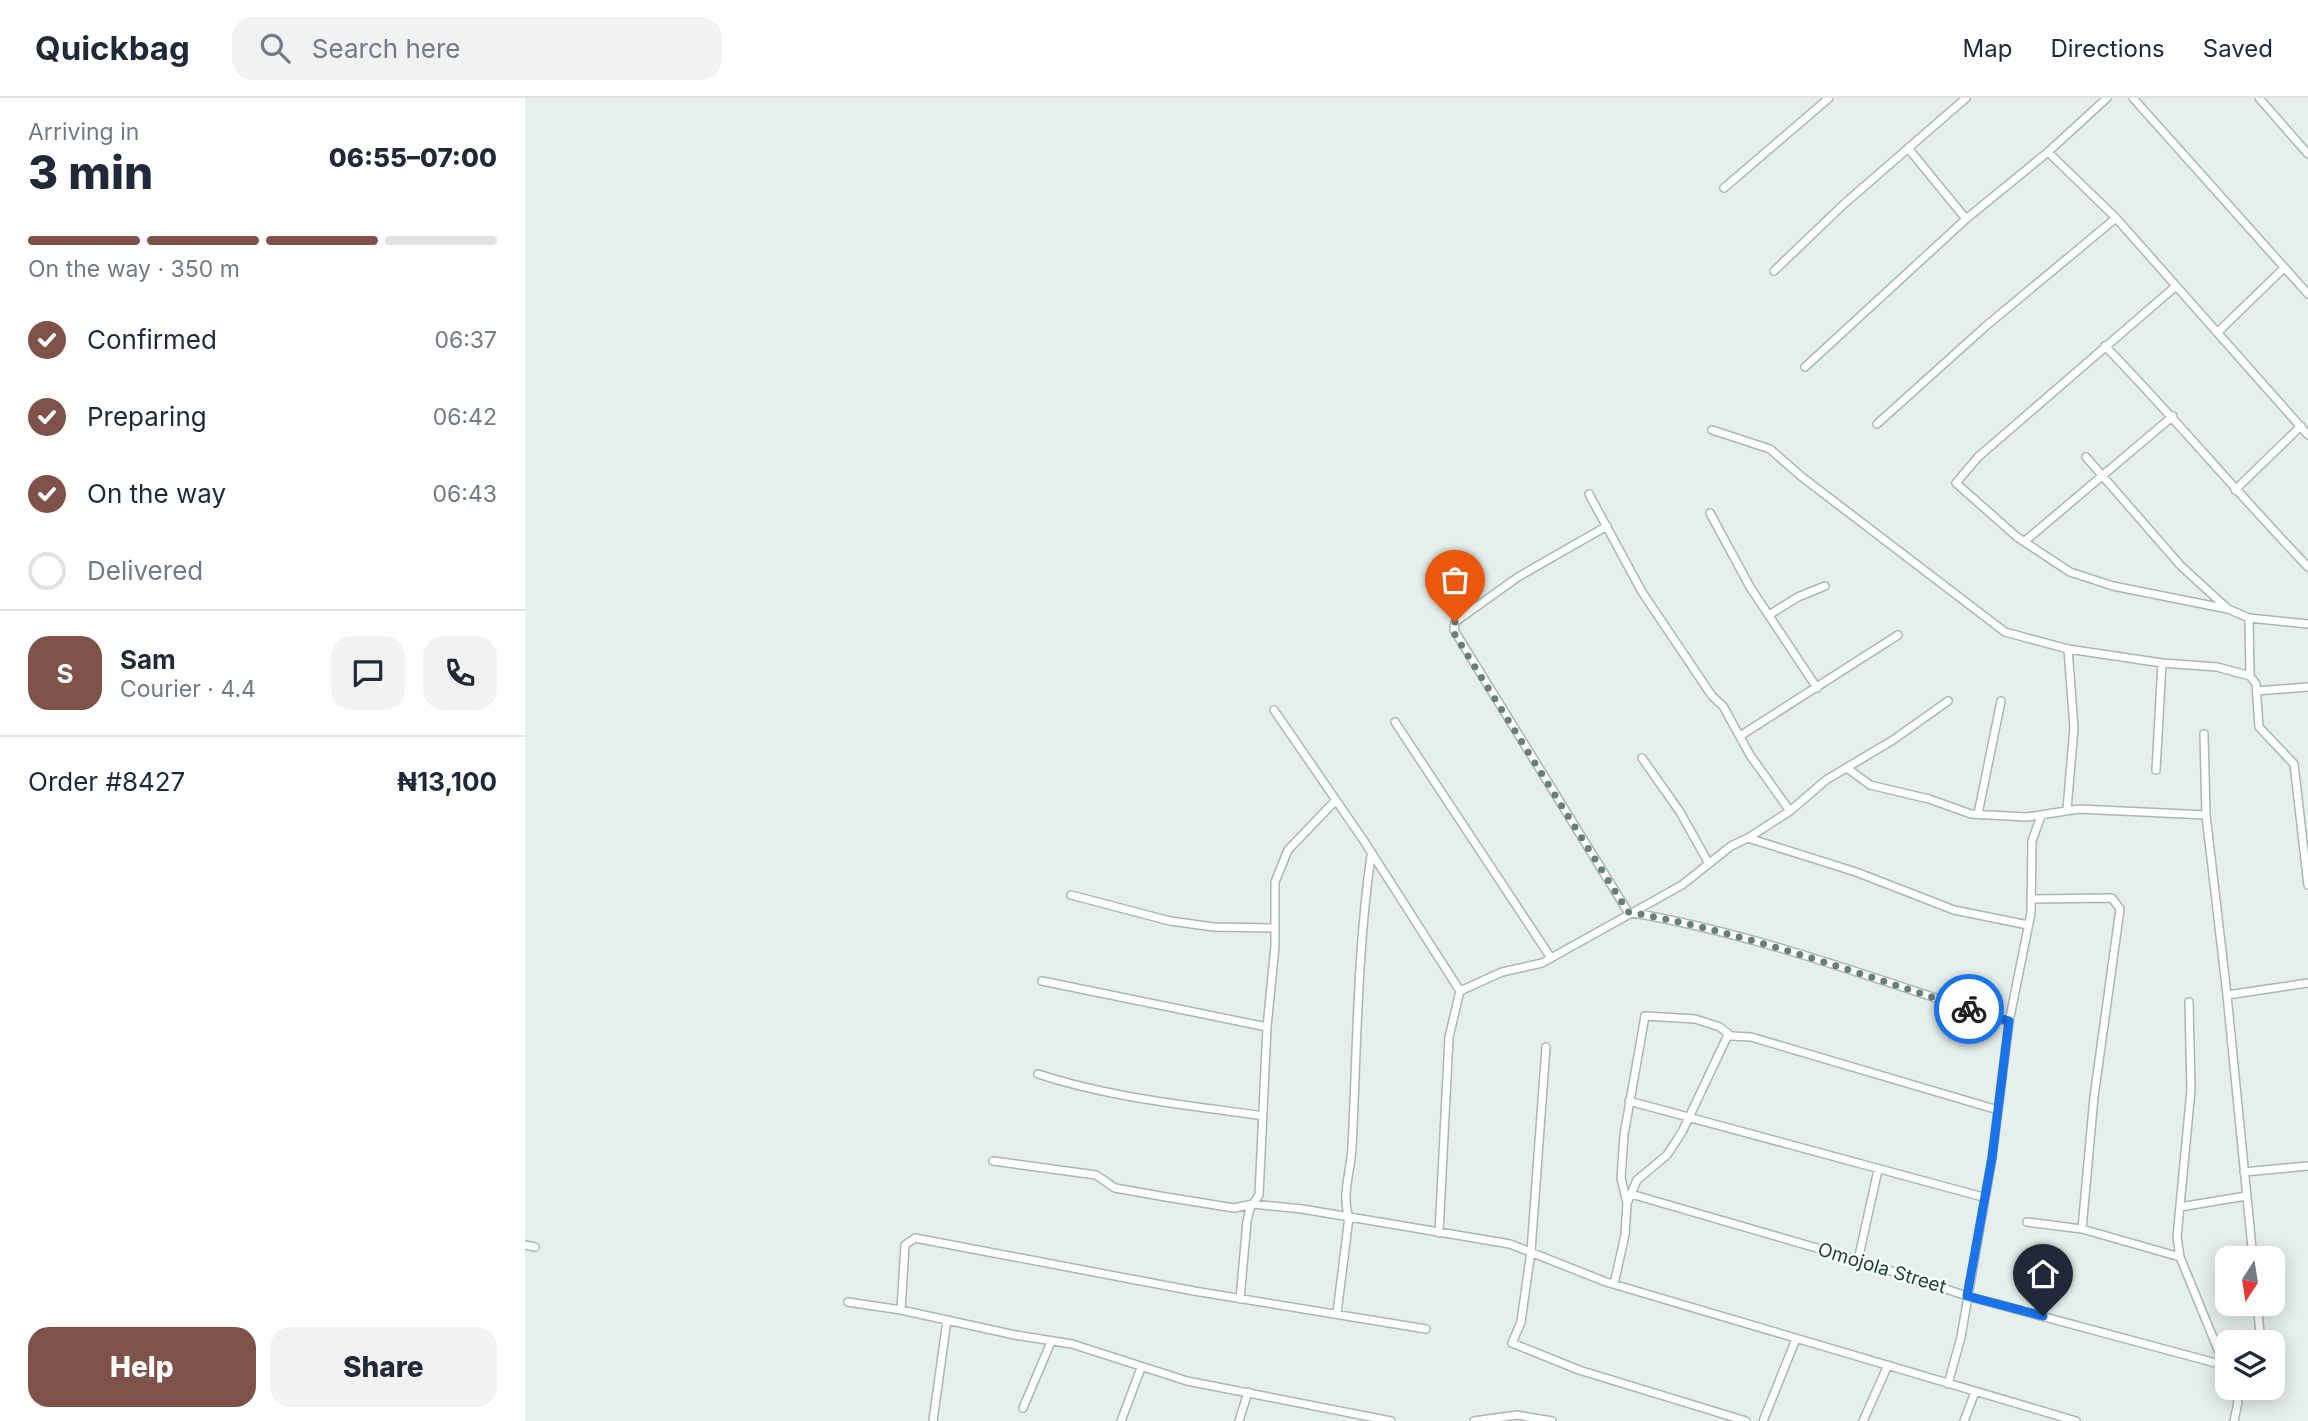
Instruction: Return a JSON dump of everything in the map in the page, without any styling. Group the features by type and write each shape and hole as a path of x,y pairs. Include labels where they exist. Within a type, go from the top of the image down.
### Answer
{"street":[{"path":"1724,188 1829,98"},
{"path":"1774,271 1966,98"},
{"path":"1805,367 1966,219 2049,152 2107,98"},
{"path":"2133,98 2308,294"},
{"path":"2259,98 2308,154"},
{"path":"1908,148 1966,219"},
{"path":"2049,152 2116,218 2219,331 2308,435"},
{"path":"1877,424 1992,321 2116,218"},
{"path":"2219,331 2284,268"},
{"path":"2176,286 1978,457 1956,480 2025,541 2057,565 2086,578 2228,609 2249,618 2308,624"},
{"path":"2105,346 2173,416 2235,490 2308,568"},
{"path":"2025,541 2173,416"},
{"path":"2235,490 2301,426"},
{"path":"1712,430 1770,449 1802,477 1944,582 2005,632 2068,649 2162,663 2217,667 2250,676"},
{"path":"2085,457 2181,566 2228,609"},
{"path":"1589,494 1642,592 1790,811"},
{"path":"1710,513 1750,587 1817,688"},
{"path":"1607,526 1518,577 1455,622 1454,630 1628,912 1679,921 1784,948 2009,1021"},
{"path":"1769,615 1825,586"},
{"path":"2249,618 2250,676 2257,691 2259,727 2294,764 2308,885"},
{"path":"1740,736 1898,635"},
{"path":"2067,809 2074,728 2068,649"},
{"path":"2156,770 2162,663"},
{"path":"2257,691 2308,687"},
{"path":"1460,991 1502,972 1531,967 1551,958 1628,912 1682,884 1707,862 1790,811 1817,787 1948,701"},
{"path":"1978,814 2001,701"},
{"path":"1274,710 1460,991 1450,1037 1439,1233"},
{"path":"1395,722 1551,958"},
{"path":"2204,734 2206,815 2252,1246"},
{"path":"1642,758 1680,812 1707,862"},
{"path":"1847,768 1870,785 1978,814 2042,816 2067,809 2206,815"},
{"path":"1240,1299 1247,1220 1259,1195 1267,1027 1275,946 1275,882 1280,865 1309,825 1336,800"},
{"path":"1948,1384 1967,1296 1998,1110 2009,1021 2028,925 2032,899 2032,841 2042,816"},
{"path":"1748,838 1856,872 1955,910 2028,925"},
{"path":"1338,1313 1349,1217 1346,1203 1352,1161 1357,1002 1371,856"},
{"path":"1071,895 1170,921 1214,928 1273,928"},
{"path":"2032,899 2112,898 2120,909 2094,1097 2082,1229"},
{"path":"1042,981 1267,1027"},
{"path":"2227,995 2308,983"},
{"path":"2189,1002 2191,1090 2177,1237 2180,1256 2215,1345"},
{"path":"1614,1284 1625,1235 1627,1203 1621,1178 1629,1101 1645,1016 1695,1020 1720,1027 1728,1035 1751,1037 1998,1110"},
{"path":"1627,1203 1637,1181 1667,1156 1713,1072 1728,1035"},
{"path":"1546,1047 1531,1251 1523,1313 1513,1337 1514,1345 1579,1370 1746,1421"},
{"path":"1038,1074 1076,1086 1147,1100 1263,1116"},
{"path":"1629,1101 1983,1197"},
{"path":"993,1161 1096,1175 1115,1188 1166,1198 1234,1208 1253,1204 1482,1238 1531,1251 1614,1284 2076,1421"},
{"path":"2244,1172 2308,1166"},
{"path":"1858,1260 1878,1170"},
{"name":"Omojola Street","path":"1631,1194 1858,1260 1967,1296 2215,1363"},
{"path":"2180,1207 2246,1196"},
{"path":"2027,1222 2082,1229 2180,1256"},
{"path":"901,1310 905,1245 915,1238 1240,1299 1426,1329"},
{"path":"525,1245 535,1247"},
{"path":"848,1302 1072,1344 1187,1381 1391,1421"},
{"path":"933,1421 947,1320"},
{"path":"1763,1421 1796,1339"},
{"path":"1023,1408 1051,1342"},
{"path":"1863,1421 1888,1365"},
{"path":"1121,1421 1142,1368"},
{"path":"1239,1421 1248,1392"},
{"path":"1964,1421 1975,1392"},
{"path":"2234,1421 2237,1400"},
{"path":"1474,1421 1517,1415 1552,1421"}],"way so far":[{"path":"1455,622 1455,635 1628,912 1727,932 1784,948 1969,1009"}],"route":[{"path":"1969,1009 2009,1021 1992,1158 1967,1296 2043,1316"}]}
